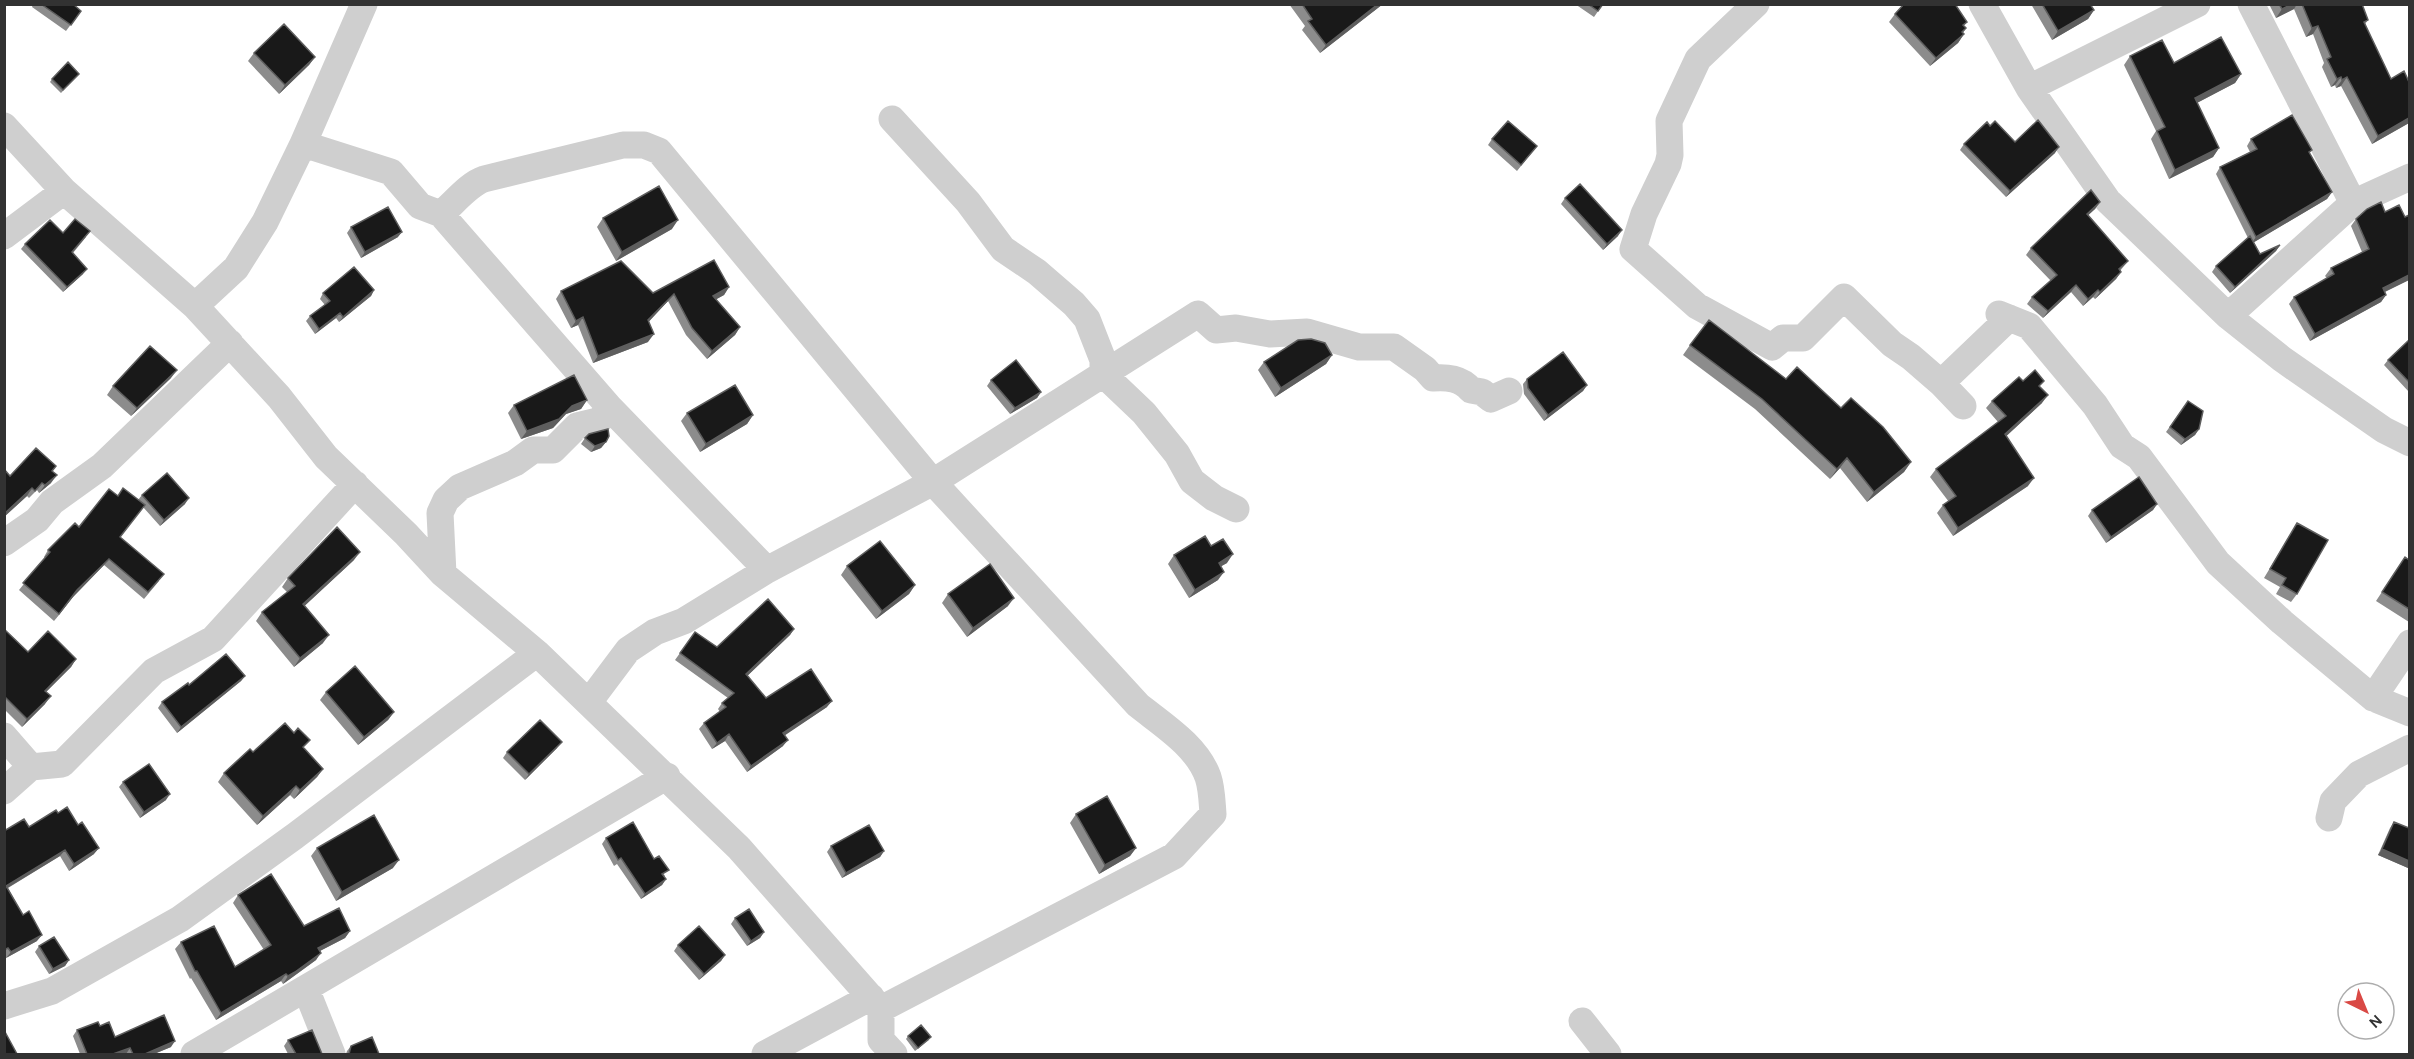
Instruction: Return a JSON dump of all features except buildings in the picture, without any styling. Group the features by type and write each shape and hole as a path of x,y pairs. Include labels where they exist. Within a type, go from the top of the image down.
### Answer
{"street":[{"path":"195,306 236,268 265,222 303,144 364,4"},
{"path":"1756,4 1698,59 1669,121 1668,164 1644,213 1633,249 1697,306 1772,347 1783,338 1803,338 1844,297 1892,344 1941,383 1963,406"},
{"path":"1982,4 2028,88 2108,201 2228,316 2282,359 2384,430 2409,443"},
{"path":"2028,88 2197,4"},
{"path":"2251,4 2354,203"},
{"path":"892,119 968,202 1003,249 1036,272 1074,304 1087,319 1103,360 1103,374 1144,413 1177,454 1192,481 1214,498 1236,509"},
{"path":"4,126 64,192 195,306 279,398 326,457 443,574 537,653 739,848 876,1004 881,1040 894,1054"},
{"path":"303,144 391,172 420,206 441,214 611,409 766,570"},
{"path":"441,214 462,197 472,183 484,179 623,145 644,145 659,151 933,482 1138,705 1173,732 1197,757 1208,778 1214,814 1173,856 876,1004 765,1054"},
{"path":"2228,316 2354,203 2409,177"},
{"path":"4,236 64,192"},
{"path":"589,702 628,650 655,632 684,621 766,570 933,482 1198,314 1216,330 1236,328 1270,334 1306,332 1359,347 1394,347 1425,369 1433,378 1445,377 1464,382 1471,390 1482,392 1491,399 1509,391"},
{"path":"1941,383 2004,316 2029,326 2095,405 2122,446 2139,457 2218,563 2282,622 2373,698 2409,713"},
{"path":"4,543 37,520 52,502 102,466 230,343"},
{"path":"443,574 440,513 446,500 460,487 515,463 533,450 553,450 577,426 598,421 611,409"},
{"path":"4,791 31,767 62,764 154,671 213,639 355,484"},
{"path":"2373,698 2409,643"},
{"path":"4,1006 52,992 180,919 537,653"},
{"path":"4,736 31,767"},
{"path":"2328,818 2332,801 2359,774 2409,748"},
{"path":"194,1054 667,776"},
{"path":"306,989 332,1054"},
{"path":"1582,1021 1608,1054"}]}
